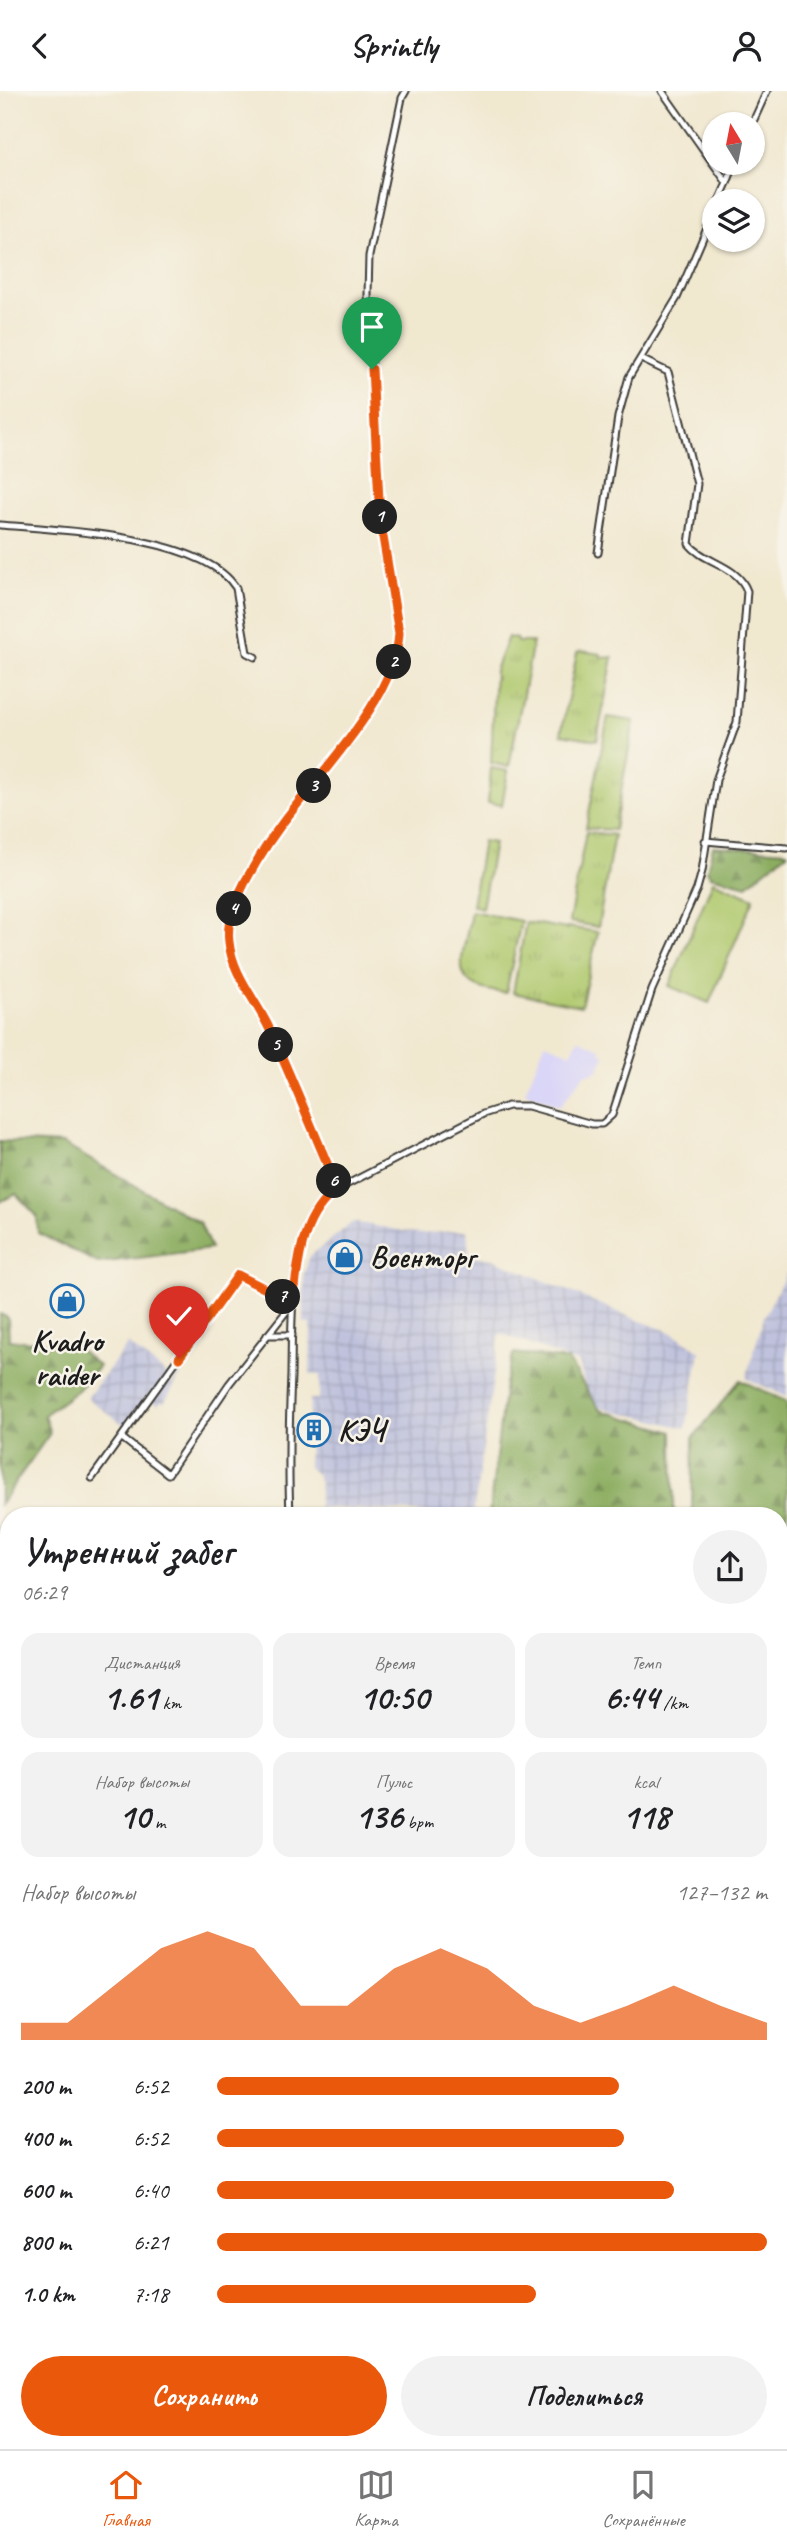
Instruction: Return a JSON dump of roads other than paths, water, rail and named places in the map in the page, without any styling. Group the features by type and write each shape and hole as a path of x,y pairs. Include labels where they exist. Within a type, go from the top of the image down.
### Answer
{"street":[{"path":"338,1189 268,1025 235,966 229,946 228,929 237,897 257,859 294,807 332,765 390,673 398,652 399,633 380,519 368,293 369,255 401,98 406,91"},
{"path":"662,91 727,183"},
{"path":"757,112 766,91"},
{"path":"724,189 730,175"},
{"path":"598,554 618,417 629,377 677,298 702,240"},
{"path":"290,1507 293,1303 300,1254 308,1224 320,1203 338,1189 483,1114 508,1106 528,1105 592,1125 602,1124 612,1115 652,990 697,889 716,781 737,722 747,591 740,579 689,544 697,491 692,461 668,372 640,359"},
{"path":"0,525 109,535 173,549 215,567 230,579 236,588 247,653 255,657"},
{"path":"705,841 787,848"},
{"path":"92,1478 238,1275 293,1303"},
{"path":"122,1438 168,1474 229,1384 293,1303"},
{"path":"267,1335 292,1335"}],"place":[{"name":"Военторг","path":"345,1257"},
{"name":"Kvadro raider","path":"67,1301"},
{"name":"КЭЧ","path":"314,1430"}]}
